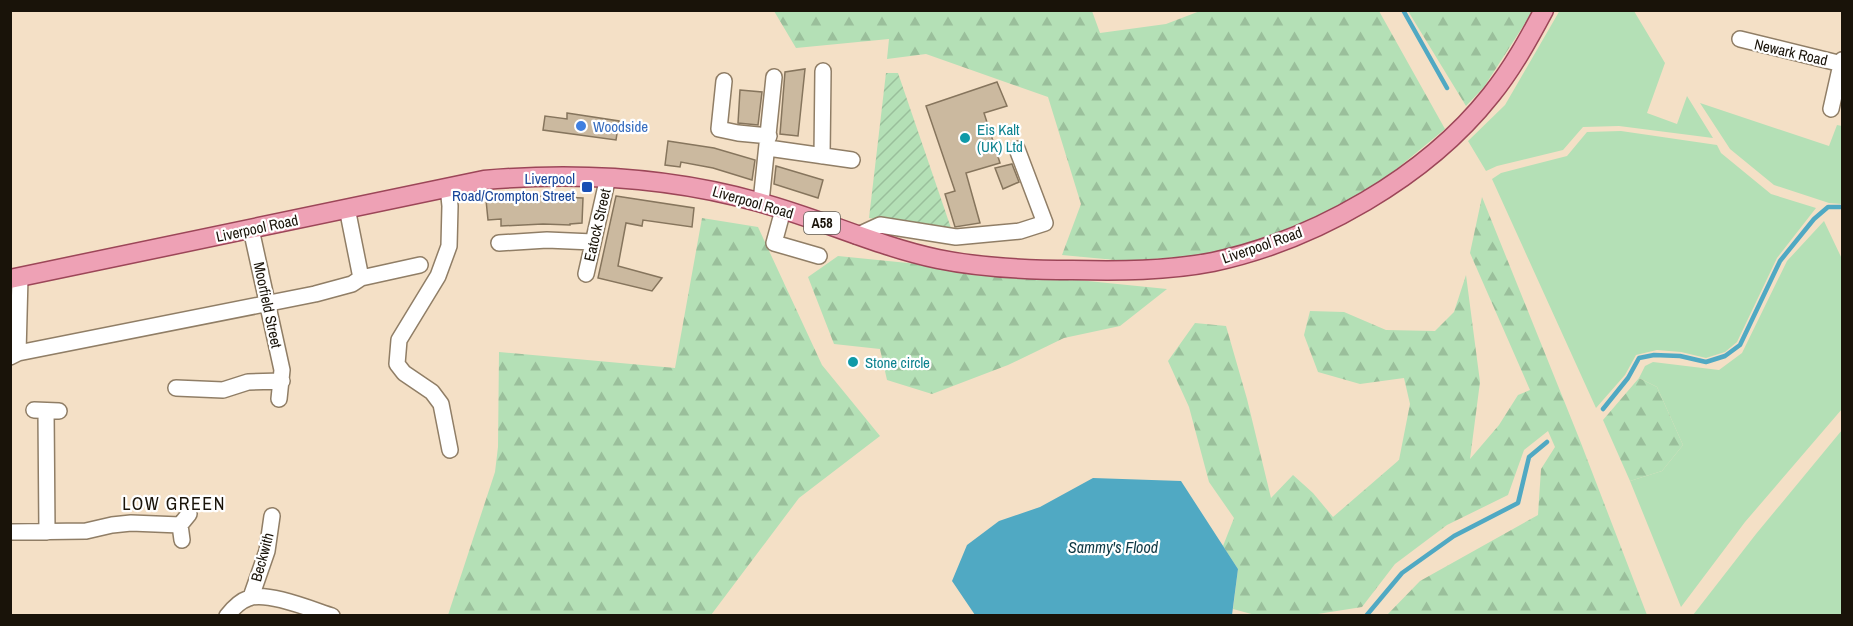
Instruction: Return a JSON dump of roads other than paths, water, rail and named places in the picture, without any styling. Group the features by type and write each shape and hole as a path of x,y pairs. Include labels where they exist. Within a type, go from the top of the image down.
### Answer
{"main road":[{"name":"Liverpool Road","path":"15,278 448,187 484,180 528,176 608,177 711,190 761,202 907,252 999,268 1116,270 1210,262 1295,236 1353,209 1435,151 1490,97 1521,53 1544,10"}],"street":[{"name":"Newark Road","path":"1740,39 1842,62"},
{"path":"1831,109 1842,62"},
{"path":"822,156 823,71"},
{"path":"761,202 774,77"},
{"path":"724,81 719,129 822,156 852,160"},
{"path":"856,236 880,225 956,237 1020,231 1046,223 1017,149"},
{"name":"Eatock Street","path":"586,274 608,177"},
{"path":"448,187 449,246 438,276 399,340 398,364 404,373 432,392 441,405 450,450"},
{"path":"347,208 361,278"},
{"path":"783,210 774,243 819,256"},
{"name":"Moorfield Street","path":"251,229 282,370 279,399"},
{"path":"498,243 547,240 593,242"},
{"path":"15,278 14,355 343,287 361,278 420,266"},
{"path":"176,388 223,390 248,382 282,381"},
{"path":"46,411 47,532"},
{"name":"Beckwith","path":"251,597 267,551 272,516"},
{"path":"10,532 86,531 131,523 183,526"},
{"path":"227,615 234,606 251,597 278,598 332,615"}],"water":[{"name":"Sammy's Flood","path":"1093,478 1181,481 1238,569 1232,615 975,615 952,581 967,545 999,521 1040,507"}],"waterway":[{"path":"1403,10 1447,88"},
{"path":"1603,409 1628,378 1639,358 1654,355 1680,356 1706,362 1725,356 1740,345 1780,261 1814,219 1828,207 1842,207"},
{"path":"1366,616 1402,573 1454,536 1518,503 1529,457 1547,442"}],"place":[{"name":"Woodside","path":"581,126"},
{"name":"Eis Kalt (UK) Ltd","path":"965,138"},
{"name":"Liverpool Road/Crompton Street","path":"587,187"},
{"name":"Stone circle","path":"853,362"}],"district":[{"name":"LOW GREEN","path":"174,503"}]}
